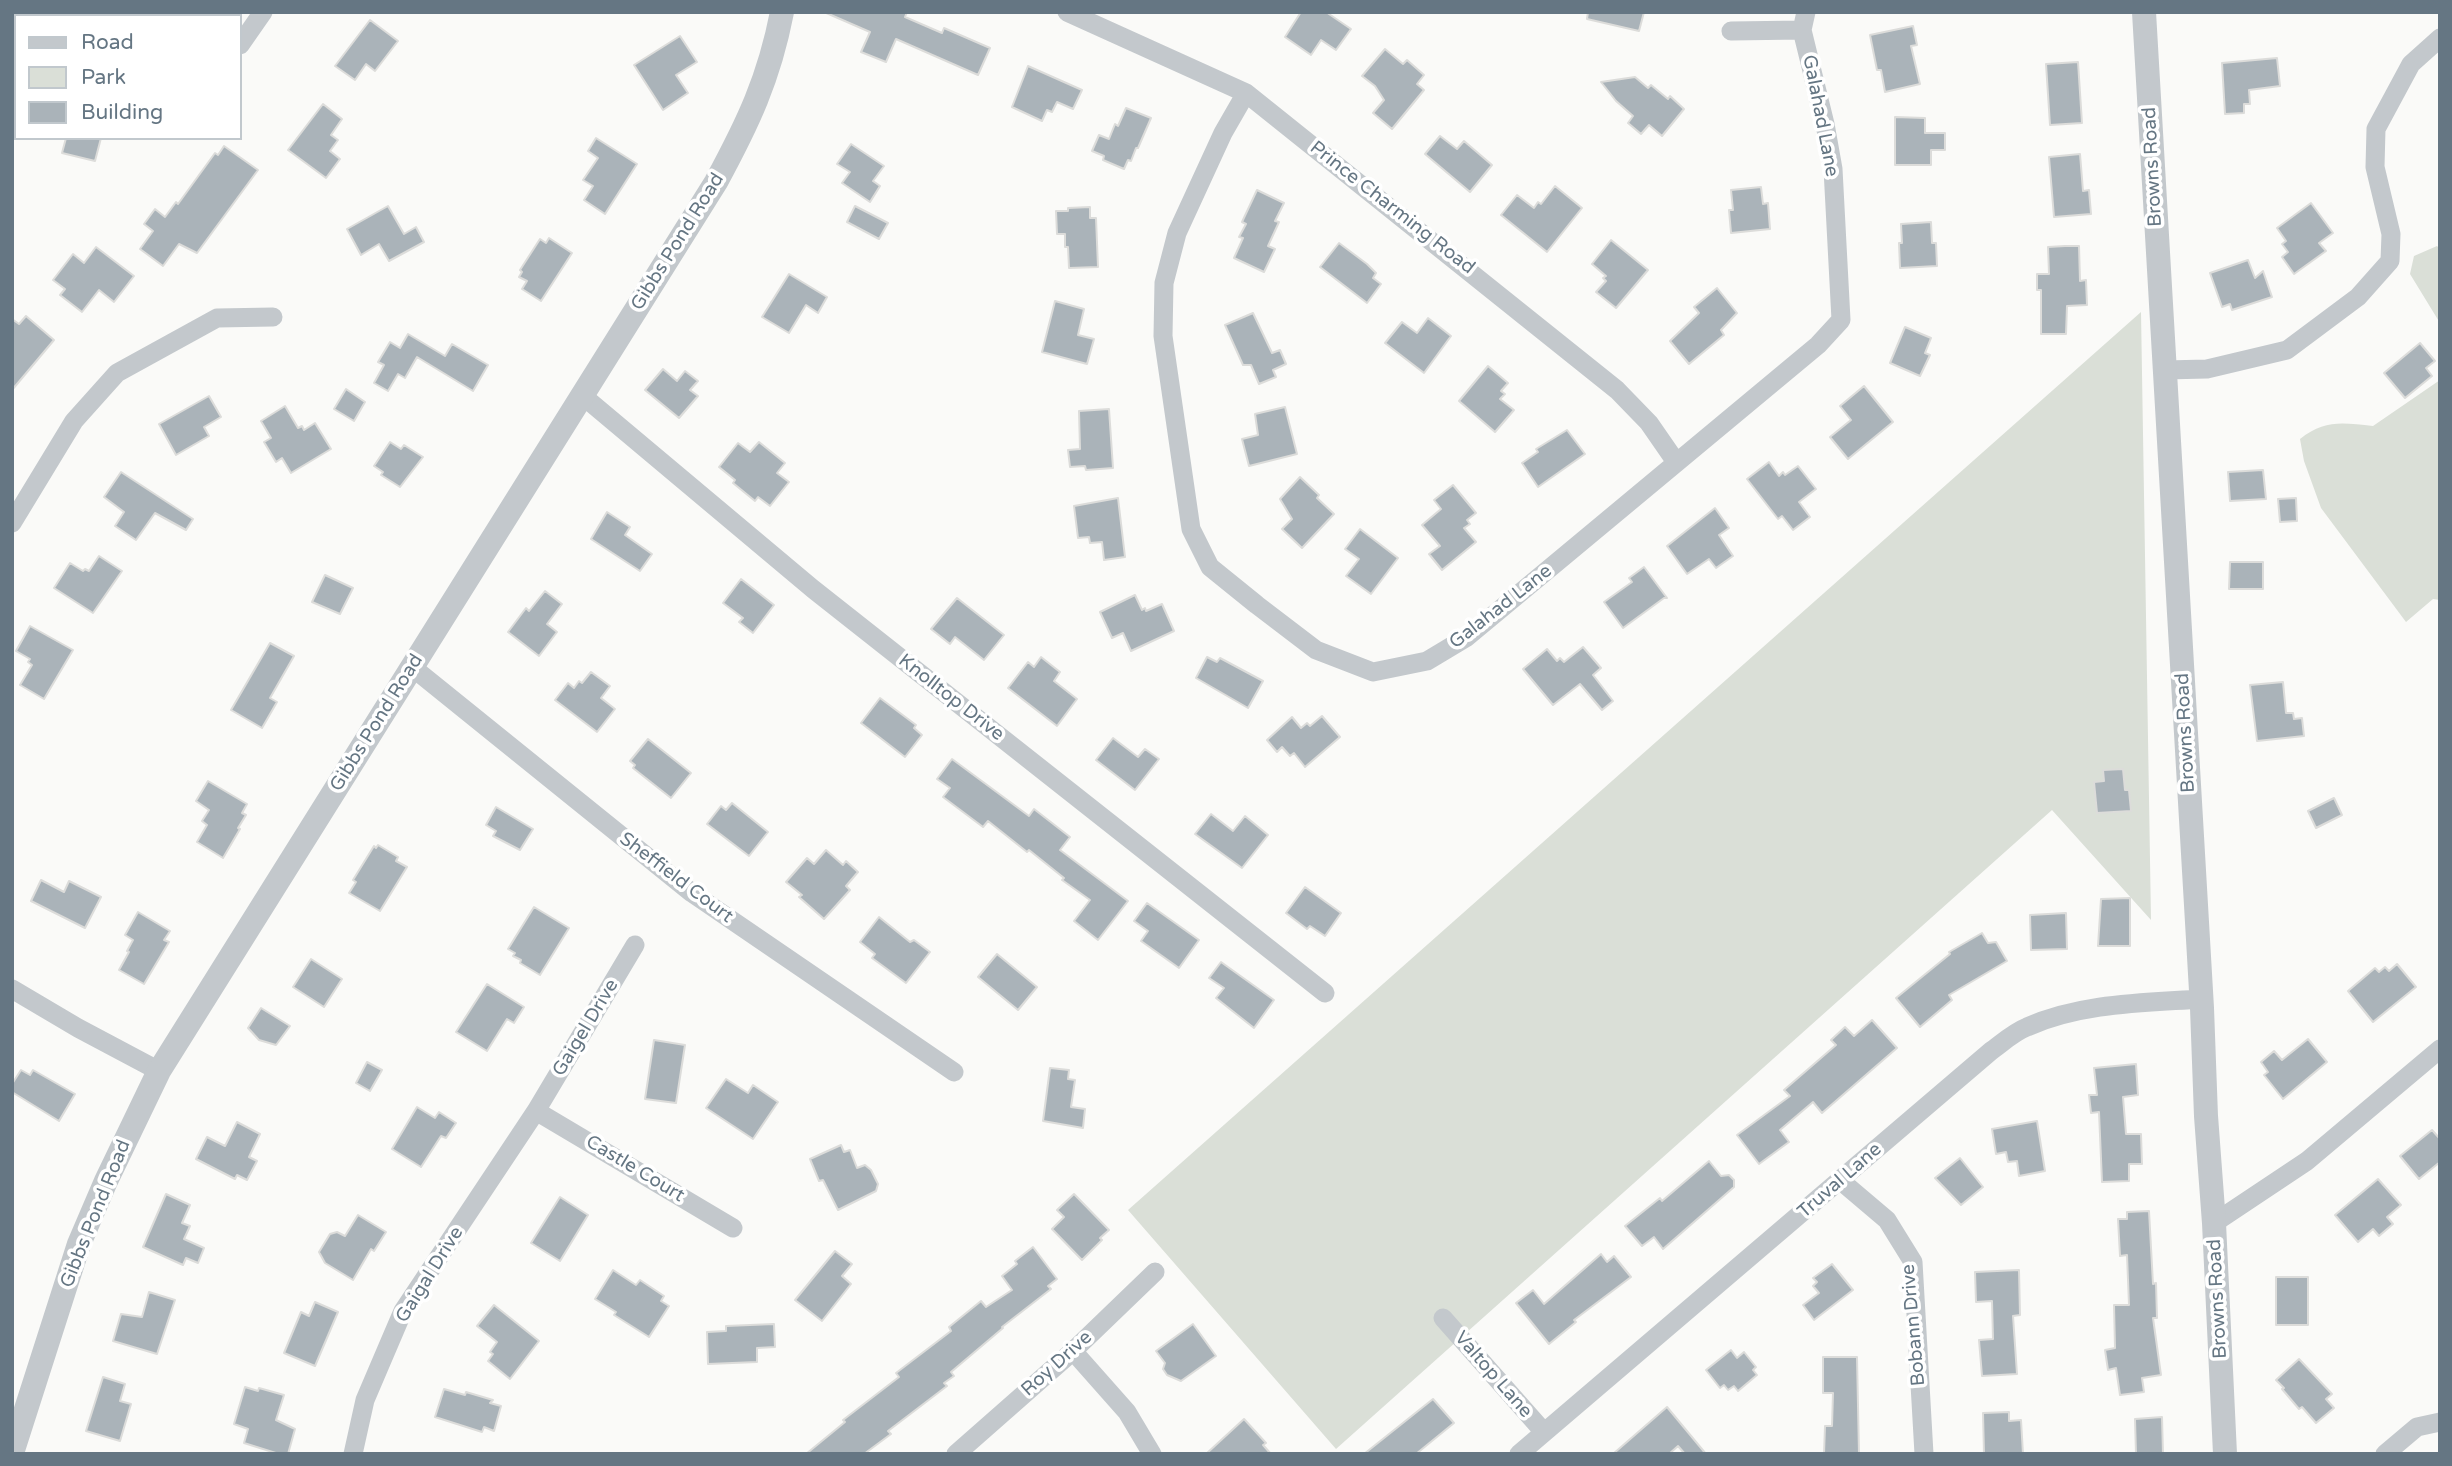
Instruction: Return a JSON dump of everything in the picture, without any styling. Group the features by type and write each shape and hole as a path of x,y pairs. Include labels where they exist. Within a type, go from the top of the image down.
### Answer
{"street":[{"path":"242,42 263,12"},
{"name":"Gibbs Pond Road","path":"12,1454 79,1244 159,1071 716,182 742,135 772,62 782,12"},
{"name":"Prince Charming Road","path":"1067,12 1246,93 1617,390 1649,424 1676,462"},
{"name":"Browns Road","path":"2144,12 2225,1454"},
{"path":"1731,31 1804,21"},
{"name":"Galahad Lane","path":"1246,93 1223,133 1177,233 1164,283 1163,335 1191,529 1210,566 1256,605 1316,650 1373,672 1427,661 1467,637 1818,345 1841,320 1833,169 1804,21"},
{"path":"2165,370 2207,369 2287,350 2358,297 2390,261 2391,234 2375,167 2376,129 2411,64 2440,38"},
{"path":"12,523 74,421 117,373 217,318 273,317"},
{"name":"Knolltop Drive","path":"583,396 813,589 1325,993"},
{"name":"Sheffield Court","path":"412,667 692,893 954,1072"},
{"name":"Gaigel Drive","path":"536,1111 635,945"},
{"path":"12,989 159,1071"},
{"name":"Truval Lane","path":"1519,1454 1991,1051 2024,1028 2068,1012 2201,999"},
{"path":"2214,1223 2307,1161 2440,1049"},
{"name":"Castle Court","path":"536,1111 733,1228"},
{"name":"Gaigal Drive","path":"353,1454 365,1400 403,1311 536,1111"},
{"name":"Bobann Drive","path":"1841,1181 1887,1220 1913,1262 1924,1454"},
{"name":"Roy Drive","path":"956,1454 1073,1351 1155,1272"},
{"name":"Valtop Lane","path":"1443,1318 1544,1431"},
{"path":"1073,1351 1127,1412 1152,1454"},
{"path":"2385,1454 2417,1427 2440,1422"}],"green space":[{"path":"2437,246 2440,249 2440,323 2410,274 2414,256"},
{"path":"2141,312 2151,920 2052,810 1336,1449 1128,1210"},
{"path":"2440,380 2440,600 2433,599 2406,622 2321,508 2304,461 2300,439 2326,425 2373,426"}],"building":[{"path":"824,12 907,12 905,17 942,33 944,28 990,48 978,75 896,39 886,62 861,52 870,32"},
{"path":"1301,12 1326,12 1351,29 1336,50 1321,40 1311,55 1285,37"},
{"path":"1588,12 1644,12 1639,31 1587,19"},
{"path":"370,20 398,41 375,71 366,64 355,80 335,66"},
{"path":"1913,26 1917,45 1911,46 1920,84 1885,92 1881,70 1877,70 1870,35"},
{"path":"680,36 697,62 676,75 688,93 663,110 634,65"},
{"path":"1385,49 1403,64 1407,60 1424,75 1417,84 1424,90 1392,129 1373,113 1384,100 1375,86 1362,76"},
{"path":"2277,58 2280,86 2249,90 2250,104 2244,104 2244,113 2225,114 2222,63"},
{"path":"2078,62 2082,123 2050,125 2046,64"},
{"path":"1028,66 1082,90 1073,109 1057,102 1052,112 1047,110 1042,121 1012,107"},
{"path":"1635,77 1648,88 1651,85 1668,99 1670,96 1684,109 1662,136 1649,125 1641,134 1628,123 1633,116 1601,82"},
{"path":"323,104 342,119 331,135 338,140 330,151 340,159 326,178 288,150"},
{"path":"1126,108 1151,118 1138,148 1124,169 1103,160 1104,156 1092,151 1099,135 1109,139"},
{"path":"1895,117 1925,118 1925,133 1945,133 1945,150 1931,150 1931,165 1895,165"},
{"path":"1440,136 1457,149 1464,141 1492,165 1470,192 1425,154"},
{"path":"596,138 637,164 605,214 584,200 593,186 583,180 598,158 588,151"},
{"path":"65,140 100,140 95,161 62,153"},
{"path":"851,144 884,166 873,181 880,186 870,202 842,183 850,172 837,164"},
{"path":"224,146 258,170 197,253 179,244 163,266 140,249 153,231 144,224 155,209 165,217 176,202 178,204 215,153 218,155"},
{"path":"2080,154 2083,191 2089,190 2091,214 2054,217 2049,157"},
{"path":"1555,186 1582,208 1547,252 1501,215 1517,195 1534,208 1538,202 1541,204"},
{"path":"1761,187 1763,204 1768,203 1770,229 1731,233 1731,190"},
{"path":"1257,190 1284,203 1275,221 1279,222 1268,246 1275,249 1264,272 1234,258 1243,238 1239,237 1246,224 1242,222"},
{"path":"2311,203 2333,233 2319,243 2326,251 2294,274 2282,257 2288,252 2282,244 2286,241 2277,228"},
{"path":"388,206 404,234 416,227 424,242 389,261 379,244 361,255 347,229"},
{"path":"855,206 888,223 879,239 847,222"},
{"path":"1090,207 1090,218 1096,218 1098,267 1069,268 1065,234 1057,234 1056,211"},
{"path":"1931,222 1932,243 1936,243 1937,266 1900,268 1901,224"},
{"path":"549,238 572,253 541,301 522,289 527,281 519,277 522,272 520,270 540,239 546,243"},
{"path":"1611,240 1648,270 1616,308 1596,292 1606,281 1603,278 1606,276 1592,264"},
{"path":"1339,243 1376,273 1373,278 1381,284 1367,303 1320,267"},
{"path":"2079,246 2080,281 2086,280 2087,305 2067,306 2066,334 2041,334 2041,290 2037,290 2037,274 2049,274 2048,247"},
{"path":"96,247 134,276 114,302 99,290 82,312 60,295 65,289 53,280 73,254 84,263"},
{"path":"2248,260 2255,278 2263,271 2272,297 2232,310 2230,304 2222,307 2210,273"},
{"path":"789,274 827,297 818,313 806,305 789,333 762,317"},
{"path":"1717,288 1737,313 1721,330 1724,335 1689,364 1670,341 1699,313 1694,307"},
{"path":"1055,301 1084,309 1078,335 1094,339 1087,364 1042,352"},
{"path":"1253,313 1272,353 1280,350 1286,364 1273,370 1276,377 1259,384 1251,365 1243,365 1225,325"},
{"path":"26,316 54,340 12,390 12,319 19,324"},
{"path":"1428,318 1451,336 1424,373 1385,343 1402,322 1417,333"},
{"path":"1905,327 1931,338 1925,353 1930,355 1920,376 1890,363"},
{"path":"408,334 445,356 452,344 488,365 473,391 417,357 405,378 398,374 388,391 374,383 384,365 378,362 390,342 400,348"},
{"path":"2420,343 2435,361 2426,368 2432,376 2405,398 2384,373"},
{"path":"1488,366 1508,383 1501,391 1505,394 1500,399 1514,410 1495,432 1459,401"},
{"path":"663,369 677,381 685,371 698,381 690,390 698,396 679,418 645,390"},
{"path":"1864,386 1893,422 1848,459 1830,437 1851,420 1840,406"},
{"path":"346,389 365,402 354,421 334,409"},
{"path":"209,396 221,417 204,427 209,436 176,455 159,424"},
{"path":"285,406 298,428 302,426 304,430 315,423 331,449 291,473 282,458 276,462 264,442 271,438 261,421"},
{"path":"1285,407 1297,454 1249,466 1242,439 1258,435 1255,414"},
{"path":"1109,409 1113,468 1086,470 1085,466 1070,467 1068,450 1080,449 1079,411"},
{"path":"1567,430 1585,454 1538,487 1522,463 1538,452 1536,449"},
{"path":"390,442 401,449 404,445 423,457 400,487 381,475 383,472 374,466"},
{"path":"759,442 785,463 777,473 789,482 770,506 758,497 755,501 719,467 738,443 750,452"},
{"path":"1769,462 1779,476 1798,466 1816,489 1799,502 1810,517 1793,530 1782,516 1778,519 1747,479"},
{"path":"2263,470 2266,499 2230,501 2228,472"},
{"path":"121,472 193,519 186,530 155,513 136,540 115,526 124,512 104,497"},
{"path":"1300,477 1334,514 1302,548 1282,529 1292,519 1280,499"},
{"path":"1453,485 1476,513 1467,520 1470,524 1464,528 1476,542 1442,570 1429,554 1440,546 1422,525 1441,509 1434,500"},
{"path":"1118,498 1125,557 1104,560 1102,542 1090,543 1089,537 1078,538 1074,506"},
{"path":"2296,498 2297,521 2280,522 2278,499"},
{"path":"1715,508 1729,528 1719,535 1733,556 1716,568 1709,559 1687,574 1667,546"},
{"path":"607,512 630,527 625,535 652,554 640,571 591,539"},
{"path":"1360,529 1398,558 1371,594 1346,576 1359,559 1345,549"},
{"path":"99,556 122,571 93,613 54,588 70,563 83,571 89,571"},
{"path":"2230,562 2263,562 2263,589 2229,589"},
{"path":"1644,567 1667,598 1623,628 1604,602 1632,582 1629,578"},
{"path":"325,575 353,588 340,614 312,602"},
{"path":"741,579 774,605 753,633 739,622 743,618 723,603"},
{"path":"545,591 562,604 547,624 557,632 539,656 508,632 526,608 529,611"},
{"path":"1135,595 1142,610 1145,608 1146,611 1162,604 1174,631 1131,651 1123,633 1112,638 1100,612"},
{"path":"957,598 1004,635 984,660 955,637 950,644 931,629"},
{"path":"30,626 73,650 44,699 20,685 32,665 28,662 30,659 16,651"},
{"path":"270,643 294,656 270,698 277,702 262,728 231,710"},
{"path":"1583,647 1601,668 1593,675 1613,701 1602,710 1580,684 1553,705 1523,669 1547,649 1557,661 1560,658 1564,662"},
{"path":"1041,657 1060,672 1054,681 1077,699 1057,726 1008,688 1028,662 1034,667"},
{"path":"1207,657 1217,662 1220,658 1263,681 1248,708 1196,678"},
{"path":"591,672 610,686 601,698 615,709 597,732 555,700 568,683 574,688"},
{"path":"2283,682 2286,713 2293,713 2294,719 2302,718 2304,736 2257,741 2250,685"},
{"path":"880,698 916,725 914,728 922,735 905,757 861,723"},
{"path":"1322,716 1340,737 1305,767 1294,753 1290,756 1282,747 1277,752 1267,740 1292,717 1301,728 1307,723 1310,726"},
{"path":"1113,738 1138,757 1145,749 1159,759 1135,790 1096,760"},
{"path":"648,739 691,773 671,798 633,768 635,765 630,761"},
{"path":"952,759 1029,816 1034,809 1070,837 1060,850 1128,901 1098,940 1074,921 1090,900 1062,880 1064,878 1029,850 1027,852 988,821 983,827 943,797 950,788 937,779"},
{"path":"2123,769 2131,811 2097,813 2094,782 2104,781 2103,770"},
{"path":"208,781 247,804 242,813 246,815 238,828 240,829 223,858 197,842 207,825 202,821 209,810 196,801"},
{"path":"2334,798 2342,815 2316,828 2308,811"},
{"path":"732,803 768,832 749,856 707,824 721,806 726,810"},
{"path":"496,807 533,829 520,850 493,836 496,831 486,825"},
{"path":"1211,814 1233,831 1245,816 1268,835 1242,868 1195,834"},
{"path":"378,845 398,857 396,861 407,867 380,911 349,893 356,882 353,880 374,846 376,848"},
{"path":"826,850 843,865 846,861 858,872 846,886 850,890 824,919 786,882 807,858 814,864"},
{"path":"41,880 64,892 69,881 101,897 85,928 31,901"},
{"path":"1305,887 1341,913 1325,936 1310,926 1307,929 1286,913"},
{"path":"2130,898 2130,946 2098,946 2101,899"},
{"path":"1147,903 1199,940 1179,968 1141,941 1148,931 1134,921"},
{"path":"534,907 569,928 540,975 520,963 521,960 513,956 515,953 508,949"},
{"path":"138,912 170,931 164,940 169,942 144,984 119,970 133,940 125,935"},
{"path":"2066,913 2067,949 2031,950 2030,915"},
{"path":"879,917 910,942 914,940 930,952 906,983 872,958 875,954 860,942"},
{"path":"1982,933 1988,943 1996,942 2007,961 1949,995 1952,1000 1920,1027 1896,998 1950,954 1949,952"},
{"path":"997,954 1037,987 1018,1010 978,977"},
{"path":"311,959 342,979 324,1007 293,987"},
{"path":"1221,962 1274,1000 1254,1028 1216,998 1224,988 1209,978"},
{"path":"2397,964 2416,987 2373,1022 2348,991 2375,968 2379,972 2385,967 2389,971"},
{"path":"487,984 524,1007 514,1023 507,1019 487,1051 456,1032"},
{"path":"261,1008 290,1026 276,1045 259,1040 248,1028"},
{"path":"1872,1020 1897,1048 1822,1113 1813,1102 1780,1130 1789,1142 1759,1164 1737,1135 1790,1096 1784,1090 1836,1045 1831,1040 1845,1027 1854,1036"},
{"path":"2308,1039 2327,1062 2283,1099 2264,1075 2268,1072 2261,1062 2274,1051 2282,1060"},
{"path":"654,1040 685,1045 676,1103 645,1099"},
{"path":"367,1062 382,1070 370,1091 356,1083"},
{"path":"2136,1064 2138,1095 2123,1097 2126,1134 2141,1134 2142,1164 2129,1164 2129,1181 2102,1182 2099,1112 2091,1113 2089,1095 2097,1095 2094,1068"},
{"path":"1050,1068 1069,1070 1068,1079 1075,1080 1071,1107 1085,1109 1083,1128 1043,1121"},
{"path":"21,1070 30,1075 33,1070 75,1094 59,1121 12,1092 12,1084"},
{"path":"726,1079 748,1093 753,1085 778,1102 753,1139 706,1108"},
{"path":"417,1107 435,1118 439,1112 456,1123 446,1138 441,1136 421,1167 392,1149"},
{"path":"2037,1121 2045,1171 2019,1176 2017,1161 2008,1162 2006,1152 1996,1154 1992,1129"},
{"path":"237,1122 260,1134 249,1157 257,1161 247,1180 237,1175 235,1179 196,1159 207,1137 225,1146"},
{"path":"2432,1130 2440,1139 2440,1162 2419,1179 2400,1156"},
{"path":"841,1145 844,1152 850,1150 857,1168 865,1165 871,1170 878,1184 876,1191 838,1210 823,1180 819,1181 810,1159"},
{"path":"1960,1158 1983,1187 1961,1205 1935,1178"},
{"path":"1709,1161 1721,1176 1729,1175 1734,1180 1734,1187 1663,1249 1654,1237 1642,1246 1625,1226 1660,1198 1662,1201"},
{"path":"2378,1179 2401,1205 2387,1217 2393,1224 2379,1236 2373,1229 2358,1242 2335,1215"},
{"path":"166,1194 190,1205 182,1223 190,1226 184,1239 204,1248 198,1263 186,1258 183,1265 143,1247"},
{"path":"1074,1194 1109,1230 1082,1260 1052,1229 1064,1217 1057,1210"},
{"path":"560,1197 588,1215 560,1261 531,1243"},
{"path":"2149,1211 2153,1284 2156,1283 2157,1318 2153,1318 2161,1375 2142,1378 2144,1392 2120,1395 2116,1368 2108,1370 2105,1350 2115,1348 2114,1305 2129,1305 2127,1255 2120,1256 2118,1219 2127,1219 2127,1212"},
{"path":"358,1215 386,1232 374,1251 371,1249 353,1280 325,1263 319,1252 330,1234 337,1232 345,1236"},
{"path":"1033,1247 1057,1279 1048,1286 1051,1289 951,1372 954,1376 944,1383 947,1386 888,1431 891,1434 864,1454 806,1454 845,1422 843,1420 899,1377 896,1373 951,1331 949,1327 981,1301 986,1307 1012,1290 1002,1276"},
{"path":"835,1251 852,1264 842,1276 851,1284 822,1321 795,1300"},
{"path":"1601,1254 1607,1262 1614,1256 1631,1277 1574,1320 1576,1322 1549,1344 1516,1303 1533,1290 1544,1304"},
{"path":"1832,1264 1853,1290 1814,1320 1803,1305 1819,1293 1813,1286 1817,1282 1813,1278"},
{"path":"613,1270 636,1285 640,1280 664,1296 661,1301 669,1306 649,1337 614,1315 616,1312 595,1299"},
{"path":"2019,1270 2020,1315 2013,1316 2017,1374 1982,1376 1979,1340 1993,1339 1992,1301 1976,1302 1975,1272"},
{"path":"2276,1277 2308,1277 2308,1325 2276,1325"},
{"path":"149,1292 175,1300 157,1354 113,1341 121,1314 142,1317"},
{"path":"315,1302 338,1312 315,1366 284,1353 301,1312 309,1316"},
{"path":"494,1305 539,1341 510,1379 488,1361 497,1342 477,1326"},
{"path":"774,1324 775,1347 757,1348 757,1362 708,1364 707,1332 726,1331 726,1326"},
{"path":"1193,1324 1216,1356 1181,1381 1167,1375 1163,1369 1165,1363 1156,1351"},
{"path":"1731,1350 1737,1358 1744,1352 1756,1367 1753,1370 1757,1375 1738,1391 1734,1386 1728,1390 1724,1385 1720,1388 1706,1370"},
{"path":"1823,1357 1857,1357 1859,1454 1824,1454 1825,1426 1832,1426 1833,1393 1823,1393"},
{"path":"2299,1359 2332,1394 2326,1399 2334,1408 2316,1423 2302,1407 2299,1409 2276,1380"},
{"path":"103,1377 125,1384 120,1401 131,1404 120,1441 86,1431"},
{"path":"245,1387 284,1395 276,1420 295,1429 288,1454 279,1454 244,1443 248,1429 234,1424"},
{"path":"444,1389 493,1400 490,1403 501,1406 494,1431 484,1427 482,1432 435,1417"},
{"path":"1433,1399 1454,1423 1416,1454 1364,1454"},
{"path":"1667,1407 1706,1454 1685,1454 1678,1446 1669,1454 1613,1454"},
{"path":"2009,1412 2009,1421 2021,1420 2023,1454 1984,1454 1983,1413"},
{"path":"2162,1417 2163,1454 2136,1454 2135,1419"},
{"path":"1244,1419 1266,1443 1263,1445 1271,1454 1206,1454"}]}
